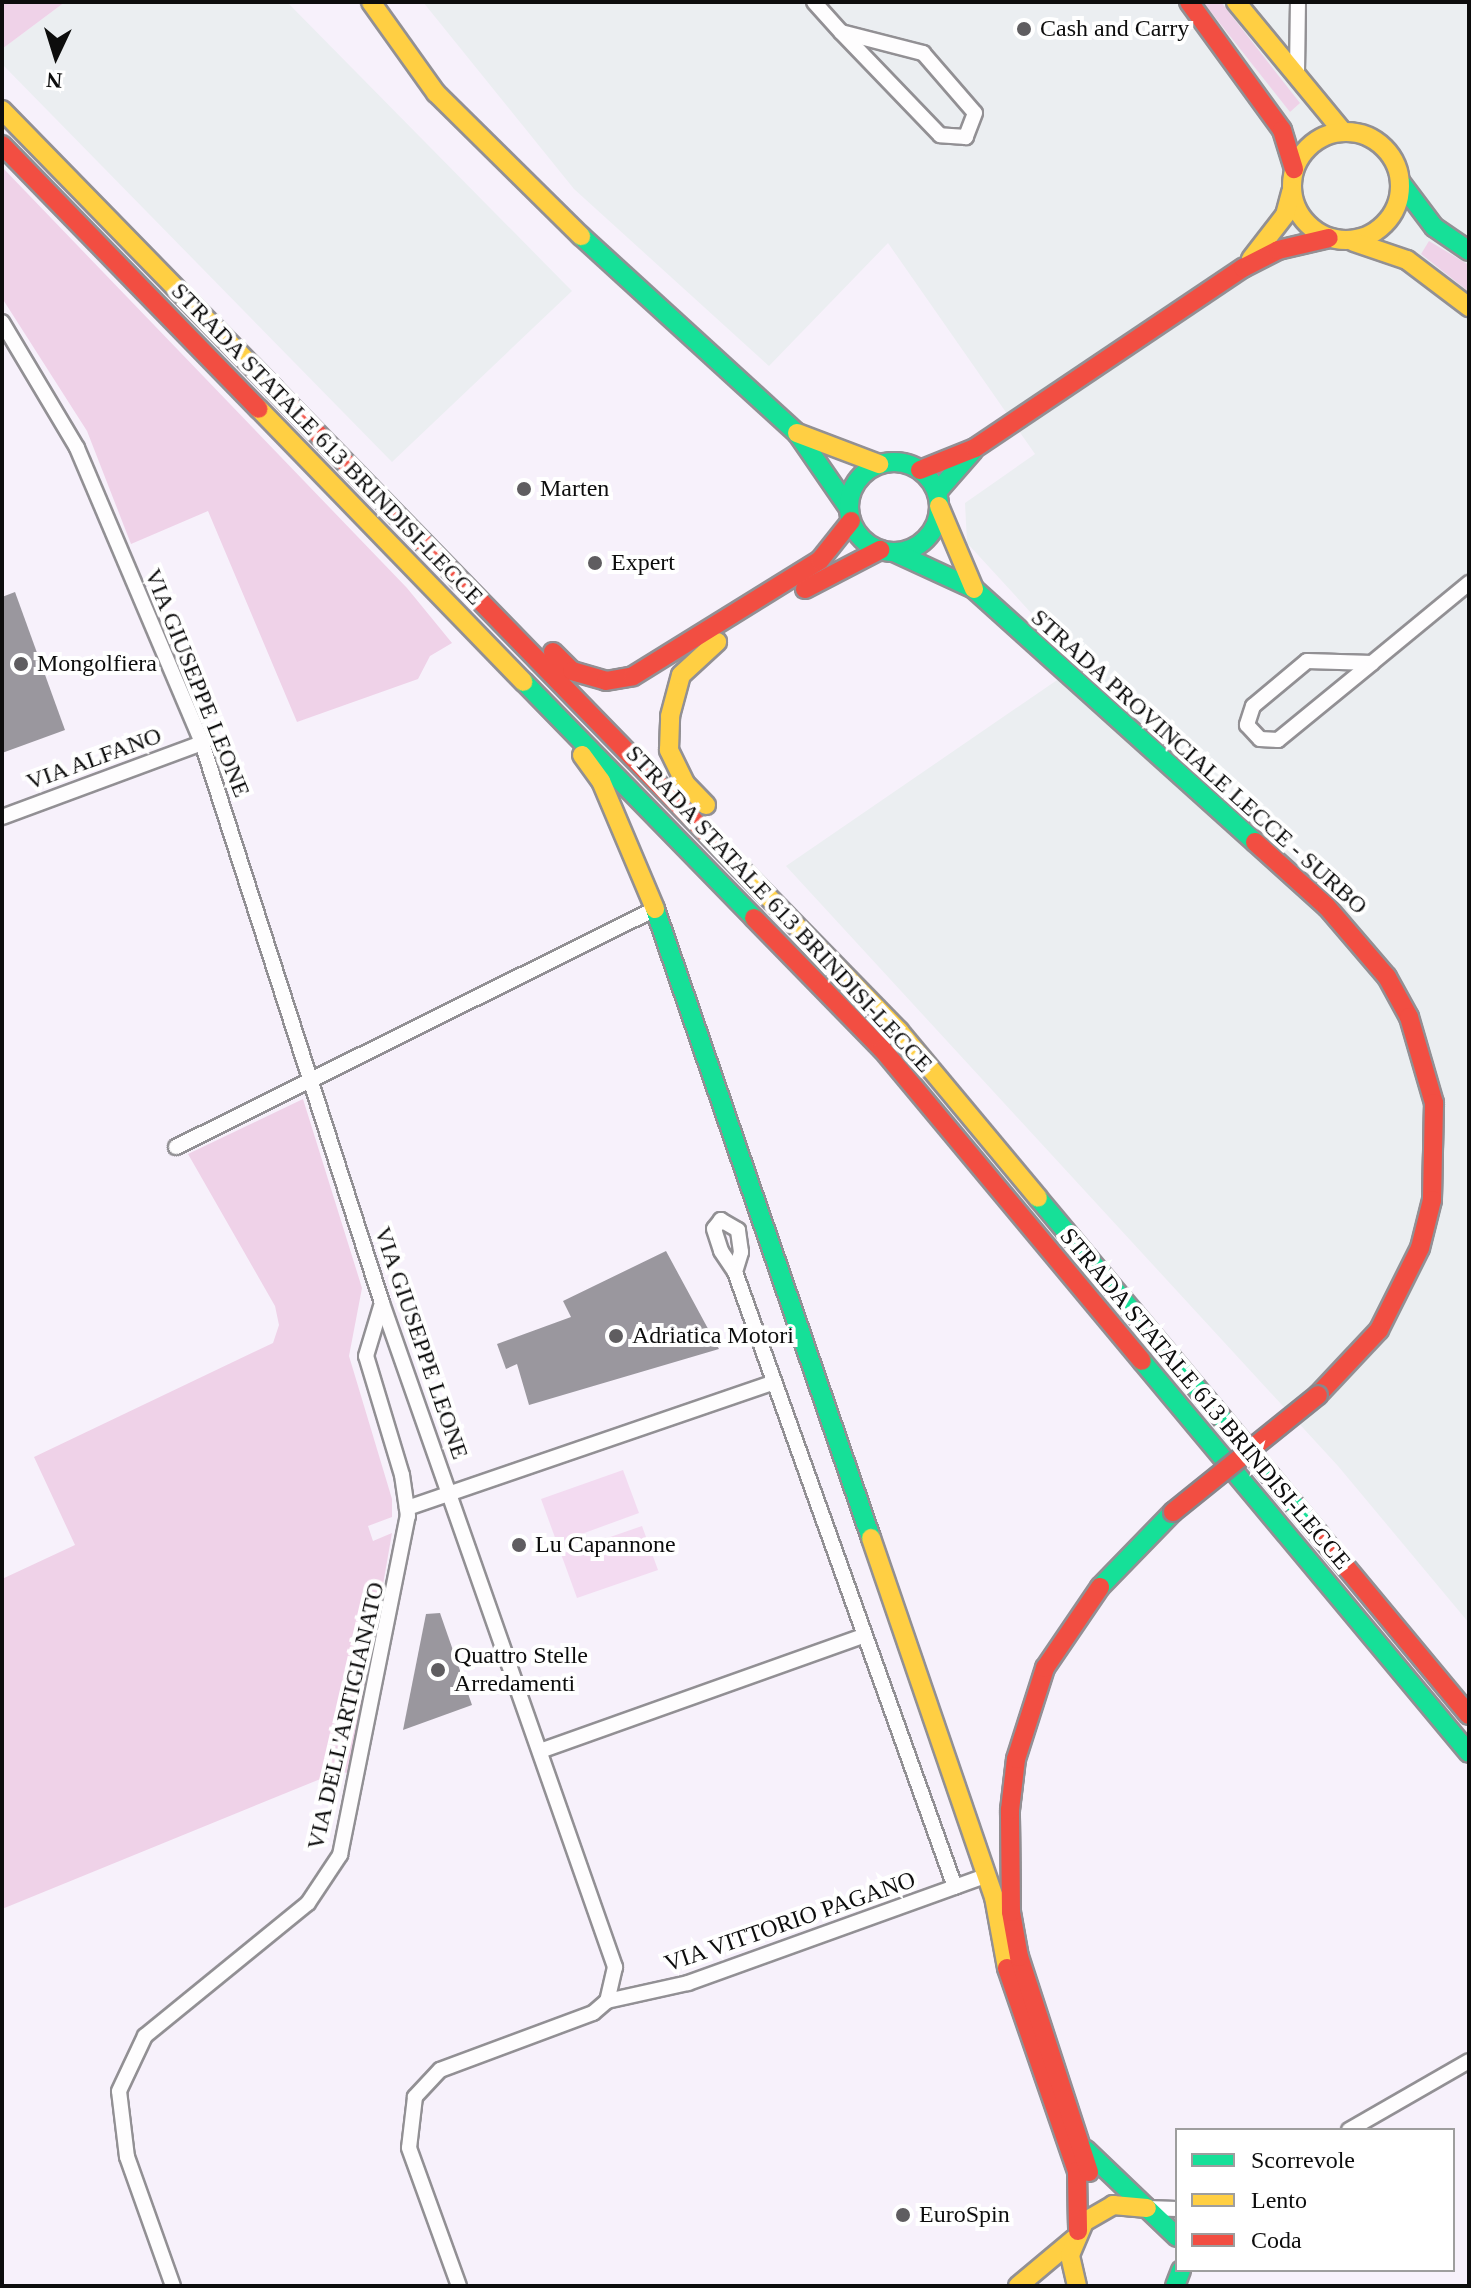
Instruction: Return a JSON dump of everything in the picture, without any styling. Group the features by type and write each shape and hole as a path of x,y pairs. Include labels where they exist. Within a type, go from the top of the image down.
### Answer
{"main road":[{"path":"371,2 436,93 504,166 797,433 850,514 887,551"},
{"path":"1189,2 1282,130 1294,169 1285,215 1243,268"},
{"path":"1236,2 1343,132"},
{"name":"STRADA STATALE 613 BRINDISI-LECCE","path":"2,110 386,500 899,1031 1469,1715"},
{"path":"1294,169 1313,143 1343,132 1376,140 1397,166 1401,183 1434,227 1469,251"},
{"name":"STRADA STATALE 613 BRINDISI-LECCE","path":"2,145 882,1049 1469,1753"},
{"path":"1350,241 1387,222 1401,183"},
{"path":"1291,190 1303,220 1329,238"},
{"path":"797,433 879,464 920,470 975,448 1243,268 1278,250 1329,238 1350,241 1407,260 1469,307"},
{"path":"811,939 783,888 685,783 669,750 670,716 681,675 716,642 887,551 921,543 938,499 975,448"},
{"path":"386,500 432,530 572,671 606,681 671,657 820,560 850,514 857,480 879,464"},
{"path":"920,470 938,499"},
{"name":"STRADA PROVINCIALE LECCE - SURBO","path":"938,499 974,589"},
{"name":"STRADA PROVINCIALE LECCE - SURBO","path":"887,551 974,589 1327,907 1387,977 1409,1017 1434,1103 1432,1200 1420,1248 1379,1330 1318,1395 1173,1512 1092,1593 1045,1668 1016,1759 1009,1822 1011,1912 1019,1957 1082,2143"},
{"path":"444,597 456,625 601,781 655,909 986,1876 1010,1983 1077,2171 1077,2286"},
{"path":"1079,2231 1091,2184 1082,2143"},
{"path":"1082,2143 1108,2177 1175,2235"},
{"path":"1018,2286 1113,2205 1147,2208"}],"street":[{"path":"814,2 841,32 940,135 966,137 975,113 923,53 841,32"},
{"path":"1298,2 1293,49 1298,77"},
{"name":"VIA GIUSEPPE LEONE","path":"2,322 77,448 202,743 382,1303 615,1967 607,2001"},
{"path":"1372,663 1307,661 1253,706 1247,725 1260,739 1278,740 1372,663 1469,583"},
{"name":"VIA ALFANO","path":"2,817 202,743"},
{"path":"176,1147 655,909"},
{"path":"735,1272 861,1637 955,1887"},
{"name":"VIA DELL'ARTIGIANATO","path":"173,2286 127,2157 119,2114 125,2071 145,2036 308,1903 330,1876 346,1836 402,1563 407,1508 366,1356 382,1303"},
{"path":"407,1508 450,1496 772,1383"},
{"path":"540,1751 861,1637"},
{"name":"VIA VITTORIO PAGANO","path":"607,2001 688,1983 986,1876"},
{"path":"459,2286 409,2148 415,2097 440,2070 593,2013 607,2001"},
{"path":"1352,2128 1469,2061"},
{"path":"1147,2208 1175,2209"}],"shaded area":[{"path":"2,2 65,2 2,49"},
{"path":"65,2 287,2 572,291 392,462 2,64 2,49"},
{"path":"423,2 1469,2 1469,1623 1338,1466 786,866 1079,665 967,543 965,503 1035,454 888,243 769,366 574,189"},
{"path":"1203,2 1221,2 1300,103 1290,112"},
{"path":"2,167 407,588 452,643 430,656 418,679 297,722 208,511 131,544 87,431 2,298"},
{"path":"1429,241 1469,265 1469,292 1421,254"},
{"path":"303,1099 362,1288 349,1356 392,1499 392,1517 368,1526 373,1541 392,1533 350,1774 340,1771 2,1909 2,1579 75,1545 34,1457 273,1343 279,1325 275,1306 188,1154"},
{"path":"623,1470 639,1513 557,1543 541,1499"},
{"path":"642,1526 658,1570 577,1598 561,1554"}],"building":[{"name":"Mongolfiera","path":"15,592 65,730 2,753 2,597"},
{"name":"Adriatica Motori","path":"666,1251 719,1349 529,1405 517,1364 506,1369 497,1344 571,1317 563,1301"},
{"name":"Quattro Stelle Arredamenti","path":"440,1613 472,1705 403,1730 426,1614"}],"traffic: fast":[{"path":"1401,183 1434,227 1469,251"},
{"path":"581,236 797,433 848,507"},
{"path":"937,492 973,451"},
{"path":"894,462 911,465 926,475 936,490 939,507 936,524 926,539 911,549 894,552 877,549 862,539 852,524 849,507 852,490 862,475 877,465 894,462"},
{"path":"894,552 974,589 1255,842"},
{"path":"524,682 754,918"},
{"path":"655,909 871,1538"},
{"path":"1038,1198 1321,1537"},
{"path":"1142,1361 1469,1753"},
{"path":"1100,1587 1173,1512"},
{"path":"1086,2150 1175,2235"},
{"path":"1175,2286 1180,2272"}],"traffic: slow":[{"path":"371,2 436,93 581,236"},
{"path":"1236,2 1343,132"},
{"path":"2,110 274,389"},
{"path":"1346,132 1367,136 1384,148 1396,165 1400,186 1396,207 1384,224 1367,236 1346,240 1325,236 1308,224 1296,207 1292,186 1296,165 1308,148 1325,136 1346,132"},
{"path":"1251,259 1285,215 1291,192"},
{"path":"1354,242 1407,260 1469,307"},
{"path":"259,409 524,682"},
{"path":"797,433 879,464"},
{"path":"939,506 974,589"},
{"path":"706,805 685,783 669,750 670,716 681,675 717,642"},
{"path":"582,755 601,781 655,909"},
{"path":"740,868 899,1031 1038,1198"},
{"path":"871,1538 994,1897 1007,1968"},
{"path":"1077,2286 1070,2255 1084,2222 1113,2205 1147,2208"},
{"path":"1018,2286 1074,2239"}],"traffic: jam":[{"path":"1189,2 1282,130 1294,169"},
{"path":"2,145 259,409"},
{"path":"920,470 975,448 1243,268 1278,250 1329,238"},
{"path":"274,389 740,868"},
{"path":"553,652 572,671 606,681 633,676 820,560 851,521"},
{"path":"805,589 880,550"},
{"path":"1255,842 1327,907 1387,977 1409,1017 1434,1103 1432,1200 1420,1248 1379,1330 1318,1395"},
{"path":"754,918 882,1049 1142,1361"},
{"path":"1173,1512 1318,1395"},
{"path":"1321,1537 1469,1715"},
{"path":"1089,2172 1019,1957 1011,1912 1010,1810 1016,1759 1045,1668 1100,1587"},
{"path":"1007,1968 1077,2171 1078,2231"}],"place":[{"name":"Cash and Carry","path":"1024,29"},
{"name":"Marten","path":"524,489"},
{"name":"Expert","path":"595,563"},
{"name":"Mongolfiera","path":"21,664"},
{"name":"Adriatica Motori","path":"616,1336"},
{"name":"Lu Capannone","path":"519,1545"},
{"name":"Quattro Stelle Arredamenti","path":"438,1670"},
{"name":"EuroSpin","path":"903,2215"}]}
